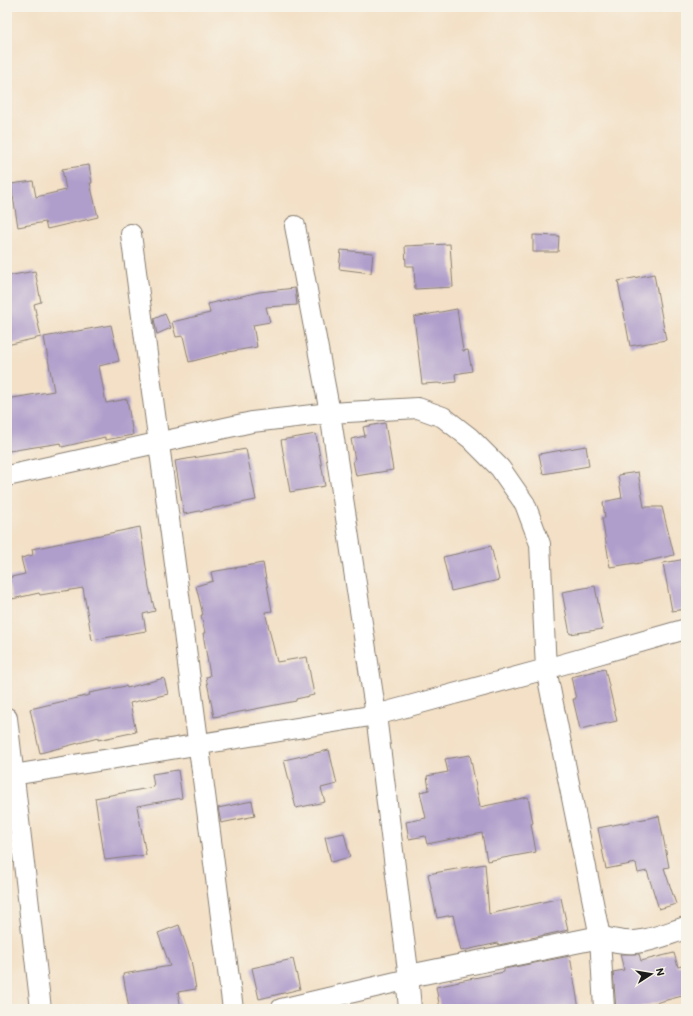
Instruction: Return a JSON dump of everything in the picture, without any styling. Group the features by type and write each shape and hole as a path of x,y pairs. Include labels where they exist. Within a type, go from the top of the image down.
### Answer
{"street":[{"path":"295,226 330,413 376,715 409,979 408,986 410,1009"},
{"path":"131,234 160,443 233,1009"},
{"path":"7,476 252,422 330,413 418,408 443,417 470,438 500,468 525,504 540,544 546,670 600,937 604,1009"},
{"path":"10,775 198,746 376,715 546,670 686,629"},
{"path":"7,718 10,775 41,1009"},
{"path":"281,1009 409,979 414,975 600,937 618,942 634,942 686,928"}],"building":[{"path":"89,165 92,183 90,183 98,217 47,229 45,222 18,227 11,184 33,181 36,197 66,190 62,169"},
{"path":"533,235 559,236 558,252 533,252"},
{"path":"450,244 453,287 415,289 414,266 406,266 405,246"},
{"path":"341,250 373,253 371,273 339,269"},
{"path":"35,271 41,302 34,304 41,337 7,345 7,276"},
{"path":"654,274 666,340 630,346 618,281"},
{"path":"295,288 297,305 266,307 270,322 253,325 257,347 228,352 189,362 183,336 176,337 172,322 210,313 208,304 259,292"},
{"path":"457,309 463,351 468,350 472,371 455,374 456,382 422,384 414,317"},
{"path":"165,314 171,328 157,334 154,319"},
{"path":"111,325 119,361 99,366 106,403 127,399 133,435 105,440 105,437 62,447 61,443 9,451 7,439 7,399 54,391 44,337"},
{"path":"385,423 393,470 356,476 351,439 365,436 363,427"},
{"path":"316,434 325,486 290,492 281,440"},
{"path":"586,446 589,466 543,474 539,454"},
{"path":"246,449 256,500 184,514 175,461"},
{"path":"638,472 644,507 662,507 674,555 635,564 610,567 602,518 605,518 603,502 622,498 618,475"},
{"path":"140,527 149,587 155,611 143,614 146,631 92,640 83,588 40,595 39,593 12,599 7,578 25,574 21,558 33,555 32,549"},
{"path":"491,546 499,580 451,591 443,557"},
{"path":"686,559 686,609 672,611 663,563"},
{"path":"263,563 272,611 265,612 277,662 307,657 314,695 296,699 296,701 214,717 206,677 210,676 203,633 205,633 201,615 203,615 196,586 213,581 211,572"},
{"path":"595,586 603,629 570,634 562,592"},
{"path":"605,669 617,721 580,729 573,699 576,699 571,677"},
{"path":"164,678 168,694 130,703 136,732 98,740 98,738 40,753 30,709 90,695 89,693 126,686 127,688"},
{"path":"329,750 337,784 321,788 325,802 296,808 284,760"},
{"path":"470,755 480,807 528,797 533,823 531,824 536,852 487,861 482,833 427,844 425,836 409,839 406,822 426,818 420,792 429,790 427,776 448,772 445,759"},
{"path":"178,770 182,798 137,806 146,855 105,860 95,798 154,787 152,774"},
{"path":"252,801 255,816 221,823 218,808"},
{"path":"659,816 669,867 664,868 676,904 659,909 647,871 638,873 636,863 606,869 598,828"},
{"path":"344,833 350,857 331,862 325,837"},
{"path":"485,864 489,914 561,898 568,930 499,945 498,943 461,951 453,915 437,918 428,874"},
{"path":"179,925 191,960 196,989 178,992 181,1009 129,1009 123,974 170,966 158,933"},
{"path":"674,953 678,967 686,965 686,995 632,1009 616,1009 613,972 624,970 620,954 639,954 641,961"},
{"path":"570,956 579,1009 440,1009 436,987 504,972 504,969"},
{"path":"293,959 300,989 259,999 252,968"}]}
